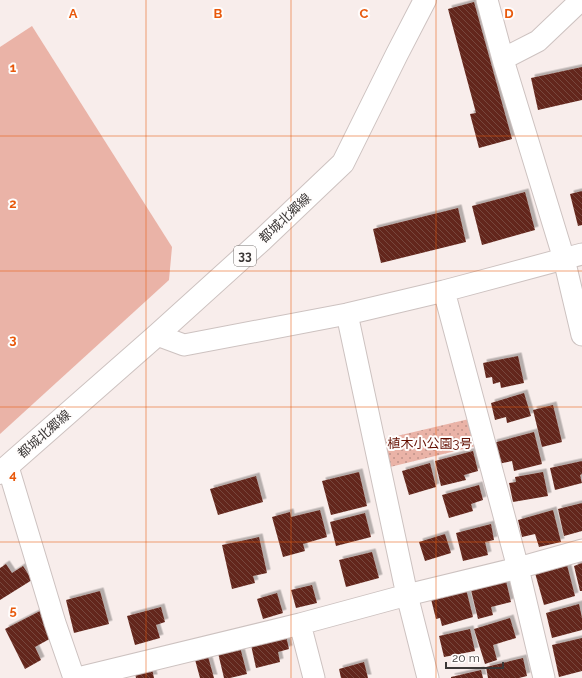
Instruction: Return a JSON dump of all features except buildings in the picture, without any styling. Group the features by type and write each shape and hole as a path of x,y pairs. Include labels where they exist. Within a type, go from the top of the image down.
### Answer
{"main road":[{"name":"都城北郷線","path":"4,470 262,240 343,163 425,0"}],"street":[{"path":"487,0 503,59 573,257 582,335"},
{"path":"503,59 538,42 581,0"},
{"path":"157,335 184,345 346,314 444,291 573,257"},
{"path":"444,291 518,568 544,678"},
{"path":"346,314 407,595 428,678"},
{"path":"4,470 74,678"},
{"path":"78,678 300,624 582,550"},
{"path":"300,624 314,678"}],"green space":[{"path":"32,26 172,247 169,280 0,434 0,47"},
{"name":"植木小公園3号","path":"469,419 476,446 390,467 384,439"}]}
